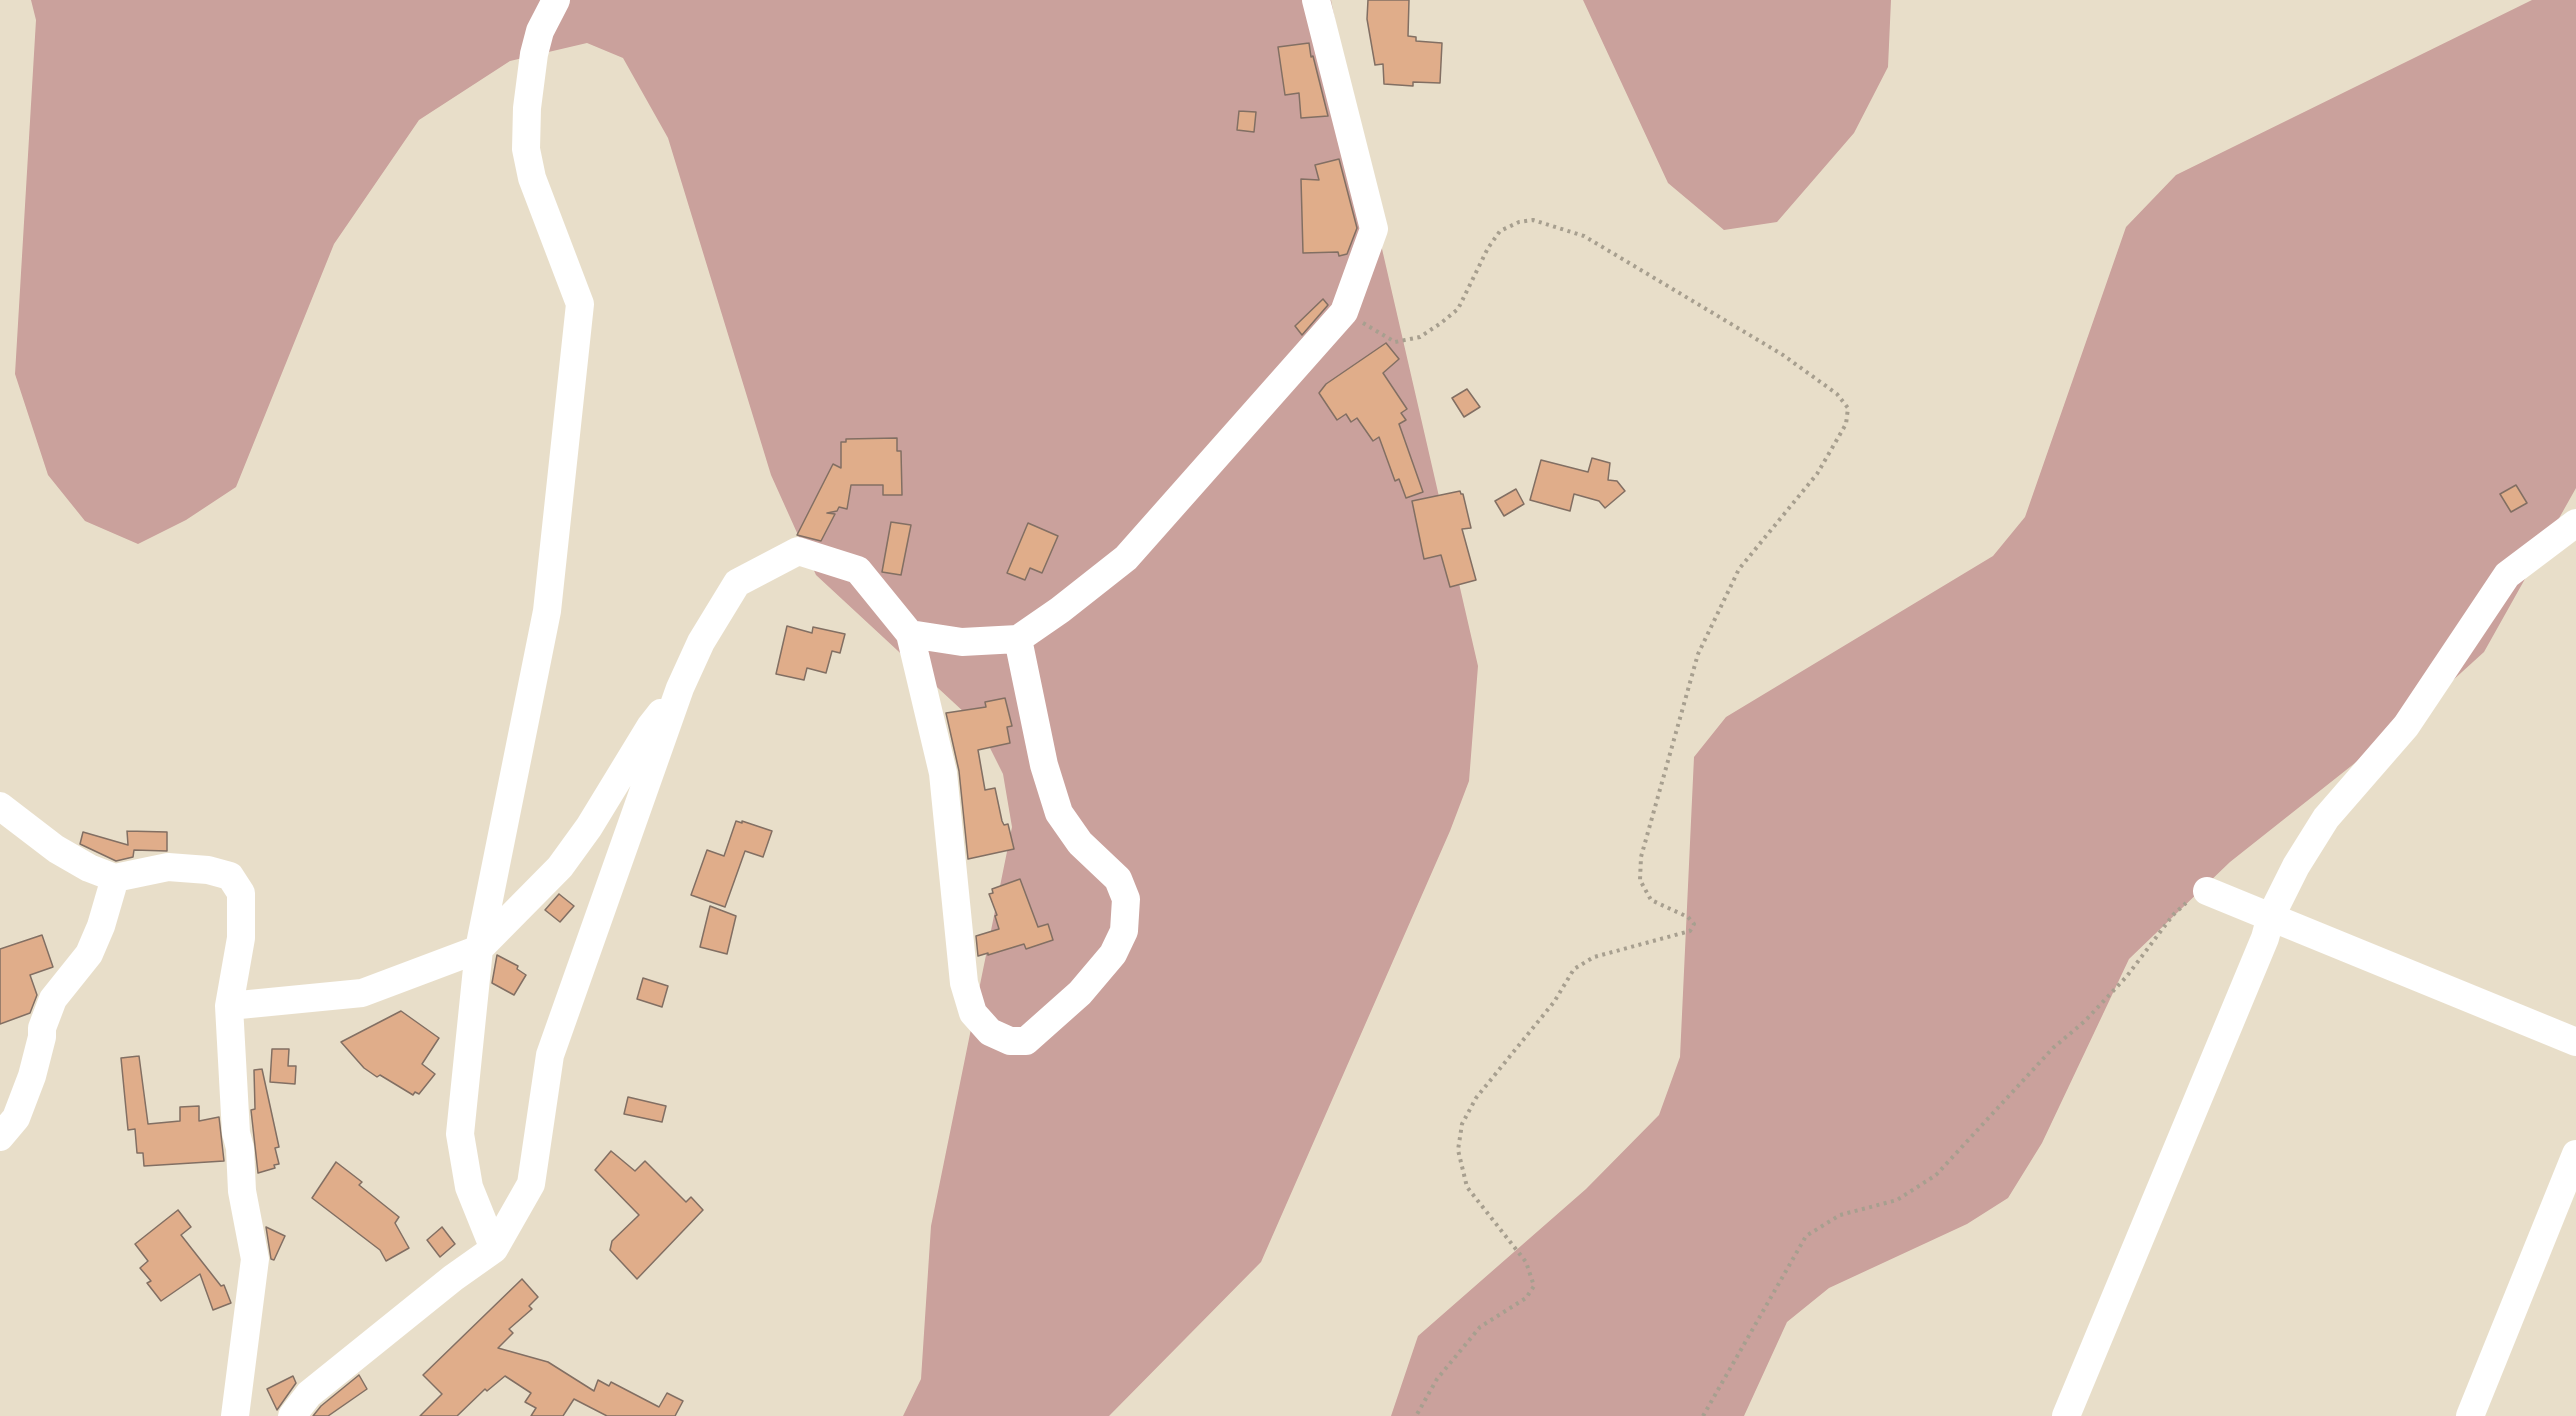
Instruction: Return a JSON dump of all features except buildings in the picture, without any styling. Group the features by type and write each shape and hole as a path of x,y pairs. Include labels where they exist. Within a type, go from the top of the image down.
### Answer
{"street":[{"path":"494,1249 469,1187 460,1134 479,950 547,611 580,304 532,178 526,149 527,108 534,54 540,32 556,0"},
{"path":"910,634 962,642 1018,639 1060,610 1126,558 1344,312 1374,229 1316,0"},
{"path":"2066,1416 2265,938 2271,916 2296,866 2326,818 2406,726 2506,575 2576,523"},
{"path":"292,1416 309,1394 453,1278 494,1249 531,1185 550,1055 680,688 701,642 737,583 798,552 858,570 910,634 943,773 964,984 973,1013 990,1032 1010,1041 1026,1041 1080,993 1113,954 1124,931 1126,900 1118,879 1080,843 1059,813 1044,765 1018,639"},
{"path":"229,1006 362,993 479,950 560,867 589,827 650,727 680,688"},
{"path":"0,806 56,849 89,868 115,878 168,867 208,870 230,876 241,893 242,938 229,1006 236,1133 240,1148 242,1191 255,1259 235,1416"},
{"path":"0,1137 16,1118 32,1076 42,1037 42,1028 53,999 89,954 101,926 115,878"},
{"path":"2207,891 2576,1042"},
{"path":"2470,1416 2576,1154"}],"path":[{"path":"1344,312 1395,342 1420,337 1458,309 1488,248 1500,231 1519,222 1533,220 1584,236 1783,355 1838,394 1848,408 1846,424 1817,474 1739,569 1698,654 1641,857 1640,880 1651,900 1688,917 1694,924 1690,931 1594,957 1574,969 1554,1002 1476,1098 1462,1124 1458,1150 1467,1187 1526,1262 1534,1286 1526,1298 1480,1327 1437,1379 1416,1416"},
{"path":"1703,1416 1806,1236 1840,1215 1897,1200 1936,1175 2053,1048 2085,1021 2127,976 2173,915 2192,896 2207,891"}],"shaded area":[{"path":"31,0 1331,0 1365,175 1478,666 1469,781 1450,831 1261,1262 1109,1416 903,1416 921,1379 931,1226 1012,827 1003,774 979,726 816,575 771,475 668,138 623,58 587,43 510,61 419,120 334,244 236,487 186,520 138,544 85,521 48,475 15,374 36,20"},
{"path":"1583,0 1891,0 1888,67 1854,133 1777,222 1724,230 1668,183"},
{"path":"2532,0 2576,0 2576,488 2484,652 2408,721 2230,862 2129,959 2042,1143 2008,1198 1967,1224 1829,1288 1787,1322 1744,1416 1391,1416 1418,1336 1586,1189 1659,1115 1680,1057 1694,757 1726,717 1993,556 2025,517 2126,227 2176,175"}]}
